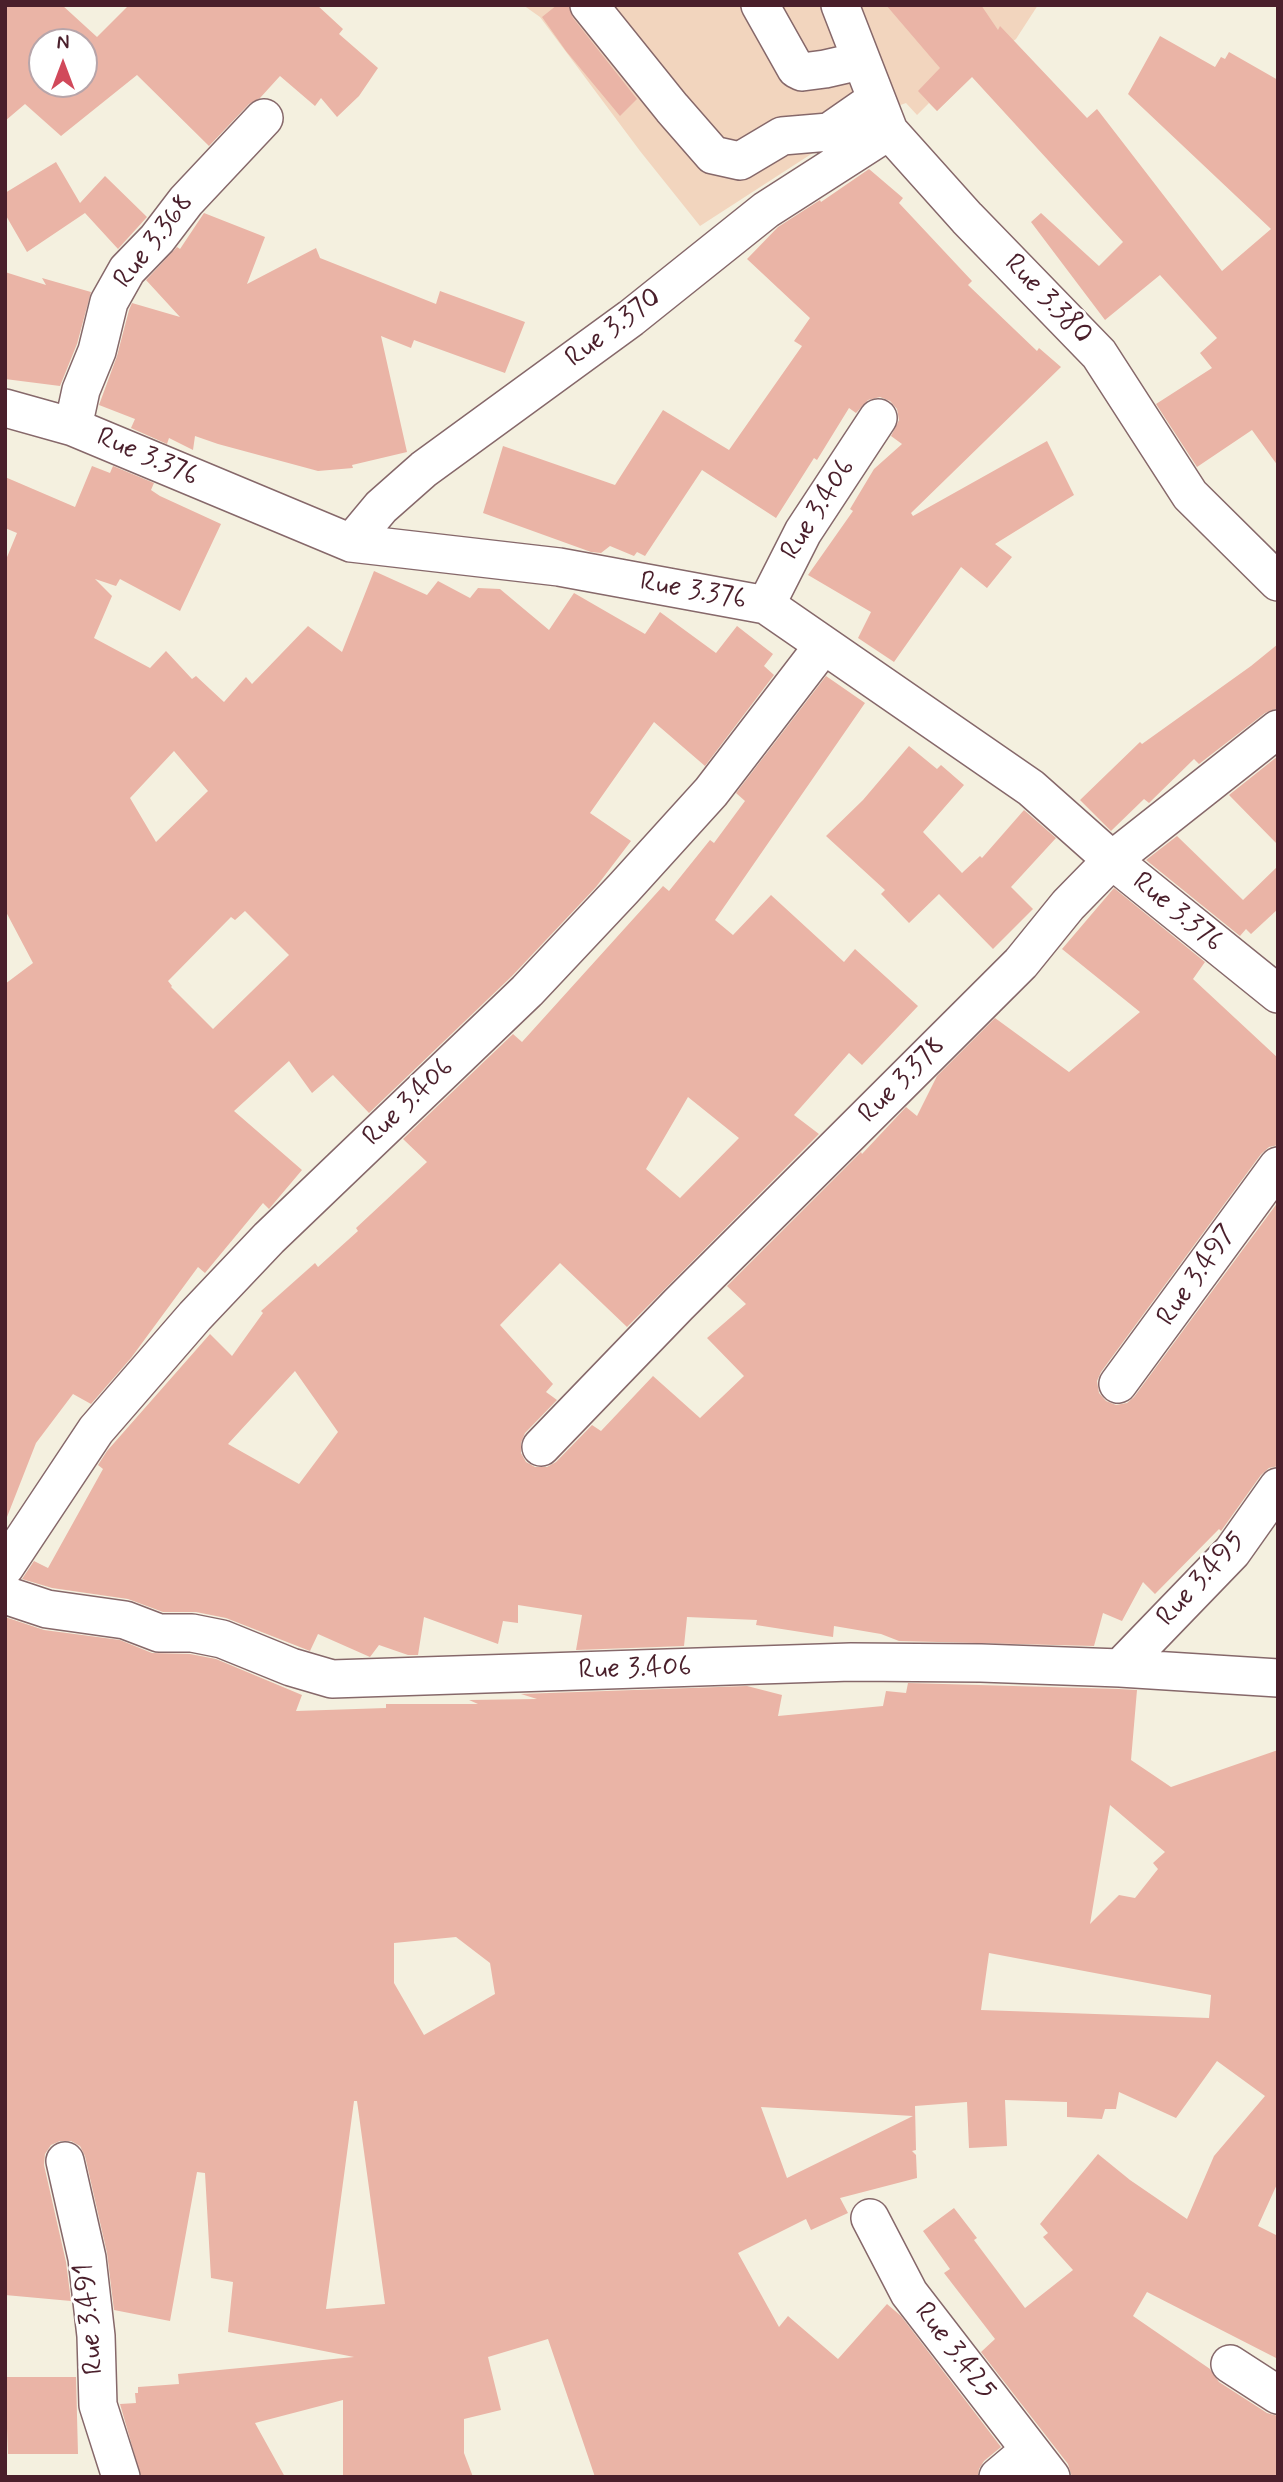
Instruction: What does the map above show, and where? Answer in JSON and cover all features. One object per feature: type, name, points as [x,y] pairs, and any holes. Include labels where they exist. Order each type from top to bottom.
[{"type":"street","points":[[589,5],[713,155],[740,161],[782,136],[829,132],[882,115]]},
{"type":"street","points":[[760,5],[796,69],[808,72],[860,61]]},
{"type":"street","name":"Rue 3.380","points":[[840,5],[882,115],[967,218],[1099,354],[1190,495],[1278,582]]},
{"type":"street","name":"Rue 3.370","points":[[351,543],[382,507],[424,469],[631,318],[882,115]]},
{"type":"street","name":"Rue 3.368","points":[[73,427],[80,390],[97,351],[109,302],[127,270],[157,239],[186,201],[264,118]]},
{"type":"street","name":"Rue 3.376","points":[[5,408],[73,427],[351,543],[559,567],[766,605],[1031,788],[1112,860],[1278,994]]},
{"type":"street","name":"Rue 3.406","points":[[766,605],[803,532],[878,418]]},
{"type":"street","name":"Rue 3.406","points":[[5,1567],[96,1430],[195,1316],[268,1238],[527,991],[615,898],[711,792],[822,646]]},
{"type":"street","name":"Rue 3.378","points":[[541,1447],[678,1305],[1021,962],[1068,905],[1112,860],[1278,729]]},
{"type":"street","name":"Rue 3.497","points":[[1118,1384],[1278,1166]]},
{"type":"street","name":"Rue 3.495","points":[[1120,1668],[1232,1552],[1278,1487]]},
{"type":"street","name":"Rue 3.406","points":[[5,1595],[47,1609],[125,1620],[159,1633],[192,1633],[222,1639],[291,1667],[332,1679],[851,1662],[1120,1668],[1278,1678]]},
{"type":"street","name":"Rue 3.491","points":[[65,2161],[87,2258],[96,2336],[98,2404],[121,2477]]},
{"type":"street","name":"Rue 3.425","points":[[870,2218],[909,2293],[1041,2464]]},
{"type":"street","points":[[1230,2364],[1278,2395]]},
{"type":"street","points":[[998,2477],[1041,2464]]},
{"type":"shaded area","points":[[523,5],[1038,5],[1016,39],[991,58],[937,111],[929,103],[917,115],[906,103],[870,116],[700,226],[540,17]]},
{"type":"building","points":[[5,5],[62,5],[87,28],[28,28],[28,98],[98,98],[98,36],[129,5],[317,5],[343,29],[339,34],[378,68],[359,96],[337,117],[321,98],[315,106],[280,76],[209,146],[137,75],[61,136],[25,104],[5,121]]},
{"type":"building","points":[[557,5],[568,5],[573,18],[637,99],[620,116],[566,51],[542,17]]},
{"type":"building","points":[[886,5],[981,5],[998,30],[1000,26],[1087,118],[1097,109],[1222,271],[1271,229],[1128,94],[1160,36],[1215,67],[1221,57],[1225,59],[1229,52],[1278,80],[1278,466],[1252,430],[1197,467],[1156,404],[1212,368],[1200,353],[1217,338],[1160,275],[1105,320],[1031,222],[1041,213],[1099,266],[1123,242],[972,77],[937,111],[918,91],[940,68]]},
{"type":"building","points":[[56,162],[80,203],[105,176],[147,217],[118,249],[85,213],[27,252],[5,214],[5,193]]},
{"type":"building","points":[[869,169],[903,198],[899,203],[972,281],[968,285],[1037,351],[1039,348],[1061,367],[911,513],[913,516],[1047,441],[1074,495],[995,544],[1012,557],[987,588],[961,567],[894,662],[858,638],[871,612],[808,575],[853,511],[850,509],[874,469],[902,444],[891,436],[899,420],[897,409],[890,401],[880,397],[868,400],[856,413],[849,408],[776,518],[702,470],[645,556],[637,552],[634,556],[610,546],[601,553],[591,552],[483,513],[503,446],[615,485],[663,410],[729,450],[802,346],[794,341],[810,318],[747,259],[778,227]]},
{"type":"building","points":[[204,213],[265,237],[247,284],[316,248],[320,258],[436,304],[440,291],[525,322],[505,373],[414,340],[411,348],[381,336],[407,452],[352,465],[353,468],[318,471],[195,436],[193,450],[169,438],[167,444],[131,428],[135,419],[99,405],[117,356],[129,310],[132,303],[180,317],[146,280],[177,247],[180,249]]},
{"type":"building","points":[[5,272],[46,285],[42,278],[91,292],[77,344],[60,386],[5,379]]},
{"type":"building","points":[[92,466],[110,473],[113,466],[154,483],[151,490],[160,496],[221,524],[180,611],[120,579],[116,586],[95,579],[112,596],[94,638],[150,668],[166,651],[192,679],[196,676],[224,702],[246,677],[252,684],[308,626],[342,652],[374,571],[427,595],[438,581],[470,598],[478,588],[500,589],[549,630],[574,593],[645,634],[660,612],[716,653],[737,626],[773,654],[764,666],[774,675],[705,766],[654,722],[590,813],[631,841],[596,887],[512,976],[369,1113],[333,1075],[312,1093],[289,1061],[234,1111],[302,1170],[269,1209],[263,1203],[205,1273],[198,1267],[131,1358],[91,1404],[73,1394],[36,1443],[7,1517],[5,984],[33,963],[5,910],[5,562],[17,533],[5,528],[5,477],[75,507]],"holes":[[[174,751],[208,791],[156,842],[130,798]],[[245,911],[289,955],[213,1029],[168,981],[231,917],[235,920]]]},
{"type":"building","points":[[1278,644],[1278,708],[1265,713],[1199,764],[1194,759],[1149,803],[1144,799],[1111,831],[1080,800],[1140,742],[1142,744]]},
{"type":"building","points":[[826,676],[865,703],[715,920],[733,935],[771,895],[844,962],[855,949],[918,1006],[862,1065],[849,1053],[794,1115],[819,1134],[627,1327],[560,1263],[500,1325],[553,1384],[546,1392],[557,1400],[525,1433],[521,1453],[526,1462],[535,1467],[547,1467],[556,1462],[592,1425],[601,1431],[653,1376],[700,1418],[744,1376],[707,1338],[746,1304],[727,1286],[861,1152],[862,1154],[906,1107],[917,1116],[937,1076],[995,1018],[1069,1072],[1140,1012],[1062,949],[1114,888],[1205,962],[1193,979],[1278,1058],[1278,1145],[1269,1147],[1261,1154],[1097,1381],[1099,1393],[1106,1401],[1116,1405],[1127,1403],[1134,1397],[1278,1202],[1278,1466],[1269,1468],[1261,1475],[1221,1531],[1219,1529],[1155,1594],[1143,1582],[1122,1621],[1103,1613],[1094,1646],[899,1641],[881,1634],[834,1626],[833,1637],[756,1625],[757,1620],[687,1617],[684,1646],[576,1650],[582,1615],[518,1605],[518,1623],[503,1621],[498,1644],[424,1617],[418,1655],[408,1655],[379,1645],[370,1657],[318,1634],[310,1651],[226,1618],[196,1612],[163,1612],[128,1599],[52,1588],[22,1579],[34,1561],[48,1568],[103,1469],[98,1465],[107,1451],[210,1334],[232,1356],[263,1313],[261,1311],[315,1263],[318,1267],[427,1162],[403,1139],[513,1034],[522,1042],[663,886],[669,891],[710,840],[714,843],[745,801],[736,793]],"holes":[[[688,1097],[739,1138],[680,1198],[646,1169]],[[295,1371],[338,1432],[299,1484],[228,1444]]]},
{"type":"building","points":[[909,746],[937,769],[941,765],[964,785],[923,832],[962,873],[980,856],[982,858],[1024,810],[1056,838],[1011,887],[1033,909],[993,949],[939,894],[909,923],[881,894],[885,890],[826,836],[863,800]]},
{"type":"building","points":[[1278,756],[1278,845],[1229,795]]},
{"type":"building","points":[[1177,836],[1243,900],[1278,866],[1278,909],[1251,934],[1246,929],[1240,936],[1146,860]]},
{"type":"building","points":[[5,1617],[44,1630],[120,1640],[152,1653],[190,1654],[216,1659],[302,1695],[296,1711],[386,1708],[386,1704],[478,1704],[469,1700],[537,1699],[521,1694],[747,1686],[782,1695],[778,1716],[883,1706],[886,1691],[906,1693],[908,1683],[1119,1689],[1137,1690],[1131,1760],[1171,1787],[1278,1750],[1278,2182],[1258,2226],[1278,2236],[1278,2359],[1147,2292],[1133,2316],[1210,2369],[1219,2382],[1267,2413],[1278,2416],[1278,2477],[1072,2477],[1068,2464],[981,2352],[995,2339],[944,2273],[950,2269],[923,2231],[954,2208],[977,2238],[974,2240],[1025,2308],[1073,2270],[1043,2237],[1048,2233],[1040,2224],[1098,2154],[1130,2180],[1187,2219],[1214,2156],[1265,2096],[1217,2061],[1176,2118],[1119,2092],[1116,2109],[1105,2109],[1102,2119],[1067,2117],[1067,2102],[1005,2100],[1007,2146],[969,2148],[967,2102],[915,2106],[916,2150],[912,2151],[916,2155],[917,2178],[840,2198],[848,2213],[811,2230],[806,2219],[738,2253],[779,2327],[788,2316],[838,2359],[887,2304],[901,2316],[1001,2447],[984,2461],[978,2477],[595,2477],[548,2339],[488,2357],[501,2410],[464,2419],[464,2453],[473,2477],[343,2477],[343,2400],[255,2423],[285,2477],[141,2477],[120,2404],[136,2403],[135,2393],[138,2393],[138,2387],[179,2384],[178,2374],[354,2357],[228,2332],[233,2282],[211,2278],[205,2173],[197,2172],[170,2321],[114,2310],[107,2253],[85,2156],[80,2146],[71,2141],[60,2141],[51,2145],[45,2154],[44,2165],[66,2262],[71,2301],[5,2295]],"holes":[[[1110,1805],[1165,1852],[1153,1863],[1158,1869],[1135,1898],[1119,1895],[1090,1924]],[[456,1937],[490,1963],[495,1994],[424,2035],[394,1983],[394,1943]],[[989,1953],[1211,1995],[1209,2018],[981,2010]],[[354,2101],[357,2101],[385,2304],[326,2309]],[[761,2107],[913,2116],[787,2178]]]},
{"type":"building","points":[[5,2377],[76,2377],[78,2454],[8,2454]]}]
